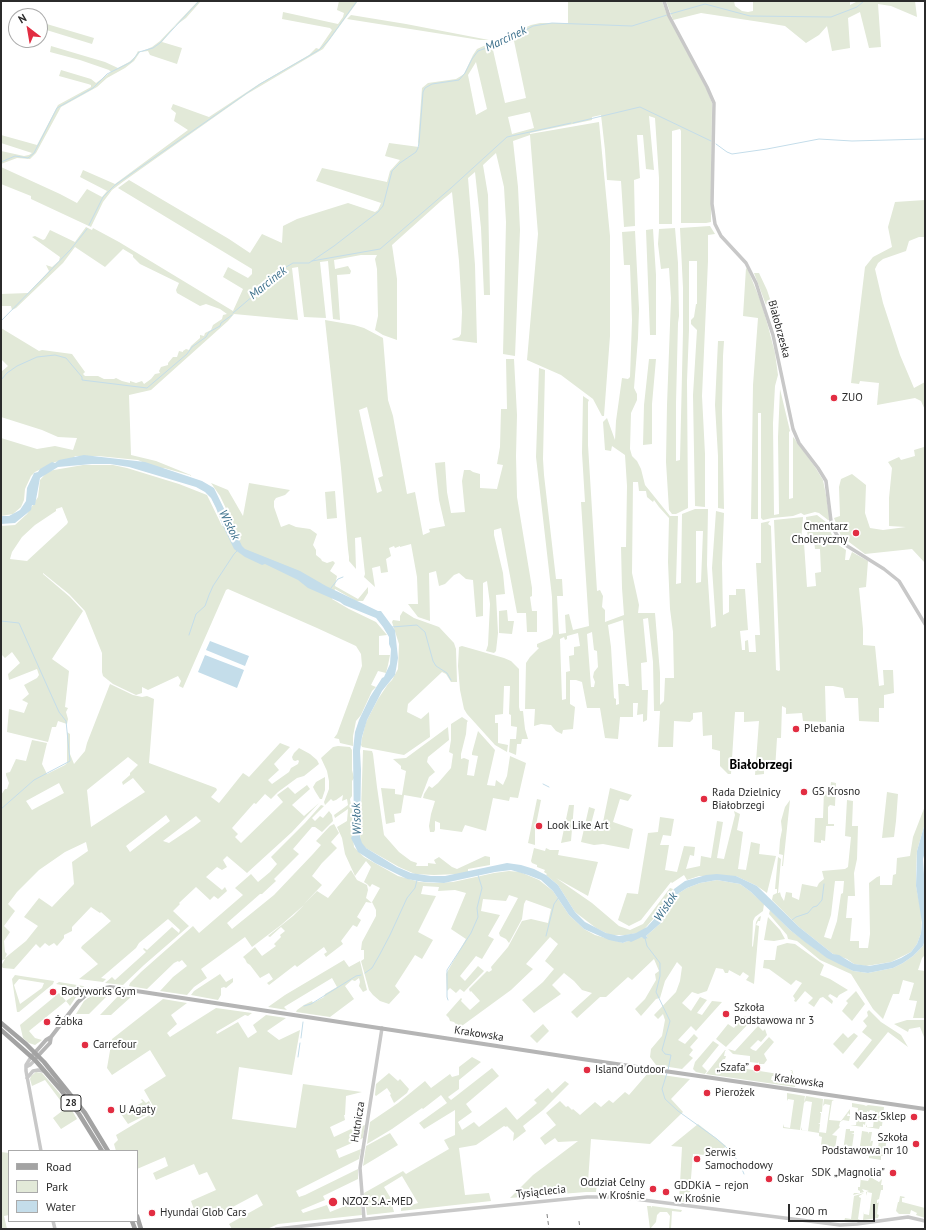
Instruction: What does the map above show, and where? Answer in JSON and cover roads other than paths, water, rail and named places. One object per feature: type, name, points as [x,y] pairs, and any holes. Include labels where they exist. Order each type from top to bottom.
[{"type":"main road","name":"Krakowska","points":[[35,1056],[40,1046],[51,1037],[78,1002],[87,994],[96,990],[110,987],[668,1072],[925,1109]]},
{"type":"main road","name":"28","points":[[1,1023],[26,1044],[79,1114],[101,1150]]},
{"type":"main road","name":"28","points":[[1,1030],[44,1062],[85,1113],[107,1150]]},
{"type":"main road","name":"Krakowska","points":[[35,1056],[44,1050],[50,1043],[51,1037]]},
{"type":"main road","points":[[26,1044],[31,1047],[40,1046]]},
{"type":"main road","points":[[44,1050],[44,1062]]},
{"type":"main road","points":[[138,1219],[141,1229]]},
{"type":"street","name":"Białobrzeska","points":[[664,1],[668,14],[707,86],[714,103],[712,204],[715,224],[721,236],[746,263],[756,283],[773,334],[792,429],[799,443],[826,481],[831,521],[834,530],[844,544],[884,569],[899,581],[925,624]]},
{"type":"street","name":"Hutnicza","points":[[364,1219],[360,1168],[382,1028]]},
{"type":"street","points":[[35,1056],[30,1065],[26,1067],[41,1150]]},
{"type":"street","points":[[27,1078],[29,1074],[36,1070],[45,1071]]},
{"type":"street","name":"Tysiąclecia","points":[[276,1229],[548,1200],[604,1197],[840,1225],[908,1217],[925,1221]]},
{"type":"water","name":"Wisłok","points":[[84,455],[145,462],[202,481],[214,488],[242,546],[245,549],[300,571],[326,586],[378,611],[381,611],[395,630],[398,658],[395,675],[382,691],[367,720],[362,737],[360,751],[360,837],[366,848],[397,867],[411,873],[431,876],[445,876],[507,863],[534,869],[546,875],[558,885],[575,912],[585,922],[606,933],[619,936],[636,933],[647,927],[657,916],[674,889],[685,881],[706,875],[717,874],[736,876],[757,886],[799,927],[833,954],[839,955],[854,964],[869,966],[891,962],[901,958],[911,952],[917,944],[921,933],[922,922],[916,886],[917,851],[925,823],[925,852],[923,859],[925,890],[925,940],[923,946],[913,956],[893,968],[868,973],[853,971],[827,958],[805,942],[790,930],[751,892],[740,884],[717,880],[700,883],[679,893],[669,906],[662,922],[646,936],[648,938],[644,939],[642,937],[631,942],[629,941],[623,943],[609,940],[584,929],[569,915],[553,891],[541,880],[528,875],[511,870],[444,883],[424,882],[407,879],[375,863],[358,852],[351,838],[354,833],[353,750],[355,732],[359,720],[370,697],[384,677],[390,664],[391,649],[389,637],[383,627],[376,618],[308,588],[298,580],[265,564],[262,565],[245,557],[234,549],[211,498],[205,492],[196,487],[129,467],[110,464],[92,464],[58,467],[40,478],[35,505],[32,505],[31,510],[15,523],[1,524],[1,516],[9,516],[20,510],[26,501],[27,488],[34,473],[38,472],[40,469],[52,462],[55,463],[59,460]]},
{"type":"water","points":[[210,641],[249,656],[245,666],[206,650]]},
{"type":"water","points":[[205,655],[244,670],[237,688],[198,672]]},
{"type":"waterway","points":[[1,162],[15,156],[28,158],[34,153],[57,108],[93,88],[107,74],[131,62],[139,52],[153,48],[160,43],[199,1]]},
{"type":"waterway","points":[[89,225],[103,197],[115,185],[260,84],[319,50],[328,41],[357,1]]},
{"type":"waterway","name":"Marcinek","points":[[670,14],[705,4],[750,16],[831,17],[857,7],[864,1]]},
{"type":"waterway","name":"Marcinek","points":[[233,313],[274,278],[281,270],[293,263],[309,263],[378,212],[383,206],[392,171],[400,163],[416,152],[418,148],[423,92],[425,88],[432,84],[459,80],[478,51],[508,40],[533,26],[552,23],[632,26],[667,15]]},
{"type":"waterway","points":[[573,123],[640,107],[711,141]]},
{"type":"waterway","points":[[312,261],[380,249],[451,188],[507,137],[571,123]]},
{"type":"waterway","points":[[716,144],[732,154],[819,139],[852,141],[925,139]]},
{"type":"waterway","points":[[1,321],[71,249],[87,229]]},
{"type":"waterway","name":"Marcinek","points":[[1,380],[7,373],[17,366],[37,357],[55,355],[66,358],[82,377],[82,380],[147,388],[187,354],[192,347],[206,337],[209,332],[220,326],[221,323],[232,315]]},
{"type":"waterway","points":[[189,635],[196,614],[205,606],[213,586],[238,550]]},
{"type":"waterway","points":[[331,588],[338,579],[343,577]]},
{"type":"waterway","points":[[1,621],[19,623],[59,712],[66,721],[70,761],[34,780],[1,809]]},
{"type":"waterway","points":[[392,627],[417,625],[425,632],[433,661],[436,666],[447,673],[451,680]]},
{"type":"waterway","points":[[543,784],[549,787]]},
{"type":"waterway","points":[[448,1000],[447,970],[471,933],[478,917],[477,908],[482,888],[478,875]]},
{"type":"waterway","points":[[365,973],[372,968],[380,954],[407,898],[415,888],[417,880]]},
{"type":"waterway","points":[[792,920],[808,913],[813,907],[817,906],[822,900],[824,884]]},
{"type":"waterway","points":[[546,936],[554,904],[559,897]]},
{"type":"waterway","points":[[645,938],[647,946],[660,963],[660,976],[656,992],[670,1021],[662,1050],[665,1054],[671,1055],[668,1070]]},
{"type":"waterway","points":[[304,1006],[311,1004],[356,976],[361,975]]},
{"type":"waterway","points":[[301,1038],[303,1022]]},
{"type":"waterway","points":[[298,1057],[300,1043]]},
{"type":"waterway","points":[[667,1073],[662,1089],[665,1099],[678,1111],[717,1139],[728,1149],[739,1162],[744,1174]]},
{"type":"railway","points":[[547,1214],[549,1229]]},
{"type":"railway","points":[[579,1221],[580,1229]]},
{"type":"place","name":"ZUO","points":[[834,398]]},
{"type":"place","name":"Cmentarz Choleryczny","points":[[856,533]]},
{"type":"place","name":"Plebania","points":[[796,729]]},
{"type":"place","name":"GS Krosno","points":[[804,792]]},
{"type":"place","name":"Rada Dzielnicy Białobrzegi","points":[[704,799]]},
{"type":"place","name":"Look Like Art","points":[[539,826]]},
{"type":"place","name":"Bodyworks Gym","points":[[53,992]]},
{"type":"place","name":"Szkoła Podstawowa nr 3","points":[[726,1014]]},
{"type":"place","name":"Żabka","points":[[47,1022]]},
{"type":"place","name":"Carrefour","points":[[85,1045]]},
{"type":"place","name":"„Szafa”","points":[[757,1068]]},
{"type":"place","name":"Island Outdoor","points":[[587,1070]]},
{"type":"place","name":"Pierożek","points":[[707,1093]]},
{"type":"place","name":"U Agaty","points":[[111,1110]]},
{"type":"place","name":"Nasz Sklep","points":[[914,1117]]},
{"type":"place","name":"Szkoła Podstawowa nr 10","points":[[916,1144]]},
{"type":"place","name":"Serwis Samochodowy","points":[[697,1159]]},
{"type":"place","name":"SDK „Magnolia\"","points":[[893,1173]]},
{"type":"place","name":"Oskar","points":[[769,1179]]},
{"type":"place","name":"Oddział Celny w Krośnie","points":[[653,1189]]},
{"type":"place","name":"GDDKiA – rejon w Krośnie","points":[[666,1192]]},
{"type":"place","name":"NZOZ S.A.-MED","points":[[333,1202]]},
{"type":"place","name":"Hyundai Glob Cars","points":[[152,1213]]},
{"type":"district","name":"Białobrzegi","points":[[761,765]]}]
